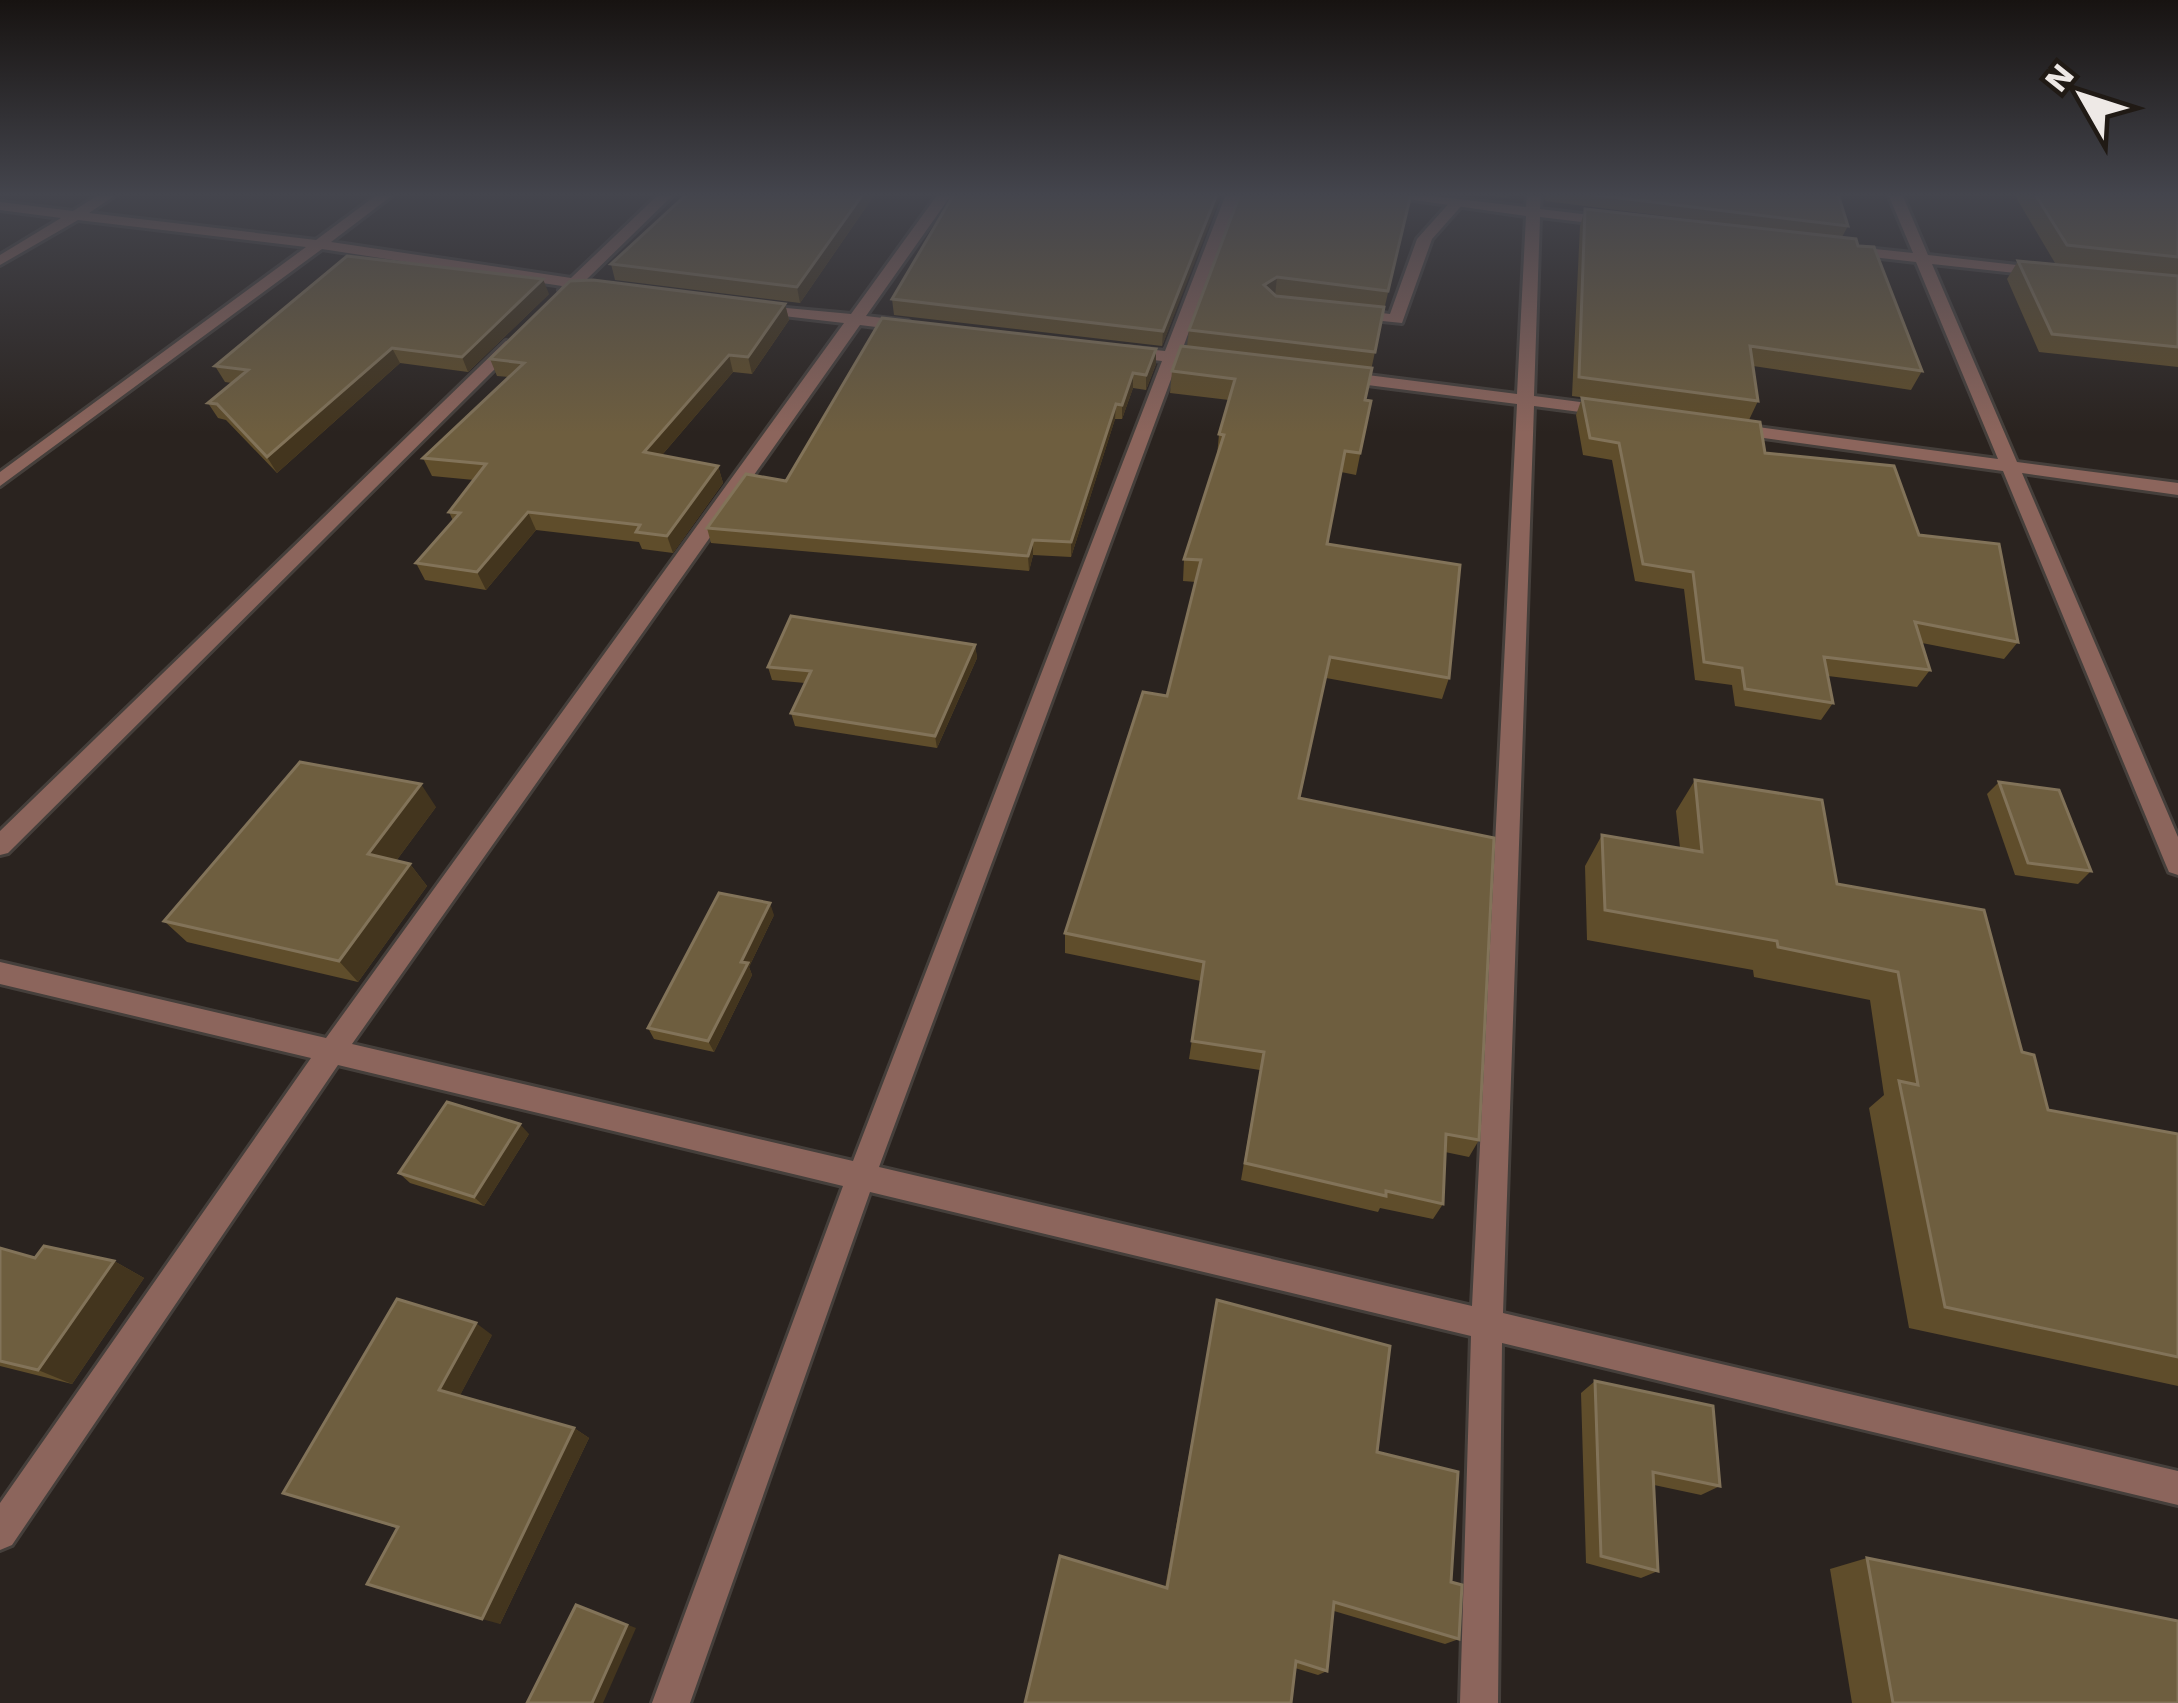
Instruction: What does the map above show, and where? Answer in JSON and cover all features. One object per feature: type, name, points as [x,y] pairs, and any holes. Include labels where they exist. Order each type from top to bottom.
[{"type":"street","points":[[0,481],[277,273]]},
{"type":"street","points":[[506,273],[620,290]]},
{"type":"street","points":[[556,301],[585,273]]},
{"type":"street","points":[[0,1533],[332,1051],[886,273]]},
{"type":"street","points":[[671,1703],[861,1177],[1202,273]]},
{"type":"street","points":[[1335,312],[1396,320],[1410,273]]},
{"type":"street","points":[[1479,1703],[1486,1324],[1529,273]]},
{"type":"street","points":[[1925,273],[2178,865]]},
{"type":"street","points":[[2055,273],[2060,274]]},
{"type":"street","points":[[735,305],[920,327]]},
{"type":"street","points":[[0,846],[523,334]]},
{"type":"street","points":[[1102,349],[1217,362]]},
{"type":"street","points":[[1310,374],[1638,415]]},
{"type":"street","points":[[1708,425],[2178,489]]},
{"type":"street","points":[[0,973],[2178,1488]]},
{"type":"building","points":[[326,273],[496,273],[543,279],[462,357],[392,348],[267,457],[217,404],[208,403],[248,370],[215,366]]},
{"type":"building","points":[[688,273],[807,273],[797,287]]},
{"type":"building","points":[[907,273],[1186,273],[1163,331],[892,299]]},
{"type":"building","points":[[1210,273],[1392,273],[1388,291],[1277,277],[1264,285],[1276,296],[1384,307],[1375,352],[1189,330]]},
{"type":"building","points":[[1583,273],[1884,273],[1922,371],[1750,346],[1758,401],[1579,377]]},
{"type":"building","points":[[2024,273],[2178,276],[2178,347],[2052,334]]},
{"type":"building","points":[[570,281],[785,304],[748,357],[729,355],[644,452],[718,466],[667,536],[636,532],[640,525],[528,512],[477,572],[416,563],[460,513],[449,512],[486,464],[423,458],[524,363],[490,359]]},
{"type":"building","points":[[882,318],[1156,349],[1146,375],[1133,373],[1122,405],[1116,404],[1071,542],[1033,540],[1028,556],[707,528],[746,474],[786,481]]},
{"type":"building","points":[[1181,346],[1372,368],[1365,400],[1371,401],[1360,453],[1345,451],[1327,544],[1460,565],[1449,678],[1330,657],[1299,798],[1494,838],[1479,1140],[1446,1134],[1443,1204],[1386,1191],[1386,1196],[1245,1163],[1264,1052],[1192,1041],[1204,962],[1065,933],[1143,692],[1167,696],[1201,560],[1184,559],[1224,435],[1219,434],[1235,379],[1172,371]]},
{"type":"building","points":[[1582,398],[1760,422],[1765,453],[1894,466],[1919,535],[1999,544],[2018,642],[1915,622],[1930,670],[1824,657],[1833,703],[1745,689],[1742,668],[1704,662],[1693,572],[1643,564],[1619,443],[1590,438]]},
{"type":"building","points":[[791,616],[975,645],[935,736],[791,713],[811,671],[768,667]]},
{"type":"building","points":[[300,762],[421,784],[368,854],[410,864],[339,961],[164,921]]},
{"type":"building","points":[[1695,780],[1822,800],[1837,884],[1984,910],[2022,1052],[2034,1055],[2048,1110],[2178,1134],[2178,1357],[1945,1307],[1899,1081],[1918,1085],[1898,972],[1778,947],[1777,941],[1605,910],[1602,835],[1702,852]]},
{"type":"building","points":[[1999,782],[2059,790],[2091,871],[2028,863]]},
{"type":"building","points":[[719,893],[770,903],[741,962],[748,963],[708,1041],[648,1028]]},
{"type":"building","points":[[447,1102],[520,1124],[474,1197],[399,1173]]},
{"type":"building","points":[[44,1246],[114,1261],[38,1370],[0,1361],[0,1248],[35,1258]]},
{"type":"building","points":[[397,1299],[476,1323],[439,1390],[574,1428],[482,1619],[367,1584],[398,1527],[283,1493]]},
{"type":"building","points":[[1217,1300],[1390,1346],[1377,1452],[1458,1472],[1451,1582],[1462,1585],[1459,1639],[1334,1602],[1327,1671],[1296,1661],[1291,1703],[1025,1703],[1060,1556],[1167,1588]]},
{"type":"building","points":[[1595,1381],[1713,1406],[1720,1486],[1653,1472],[1658,1571],[1601,1556]]},
{"type":"building","points":[[1867,1558],[2178,1621],[2178,1703],[1893,1703]]},
{"type":"building","points":[[576,1605],[627,1625],[592,1703],[527,1703]]}]
